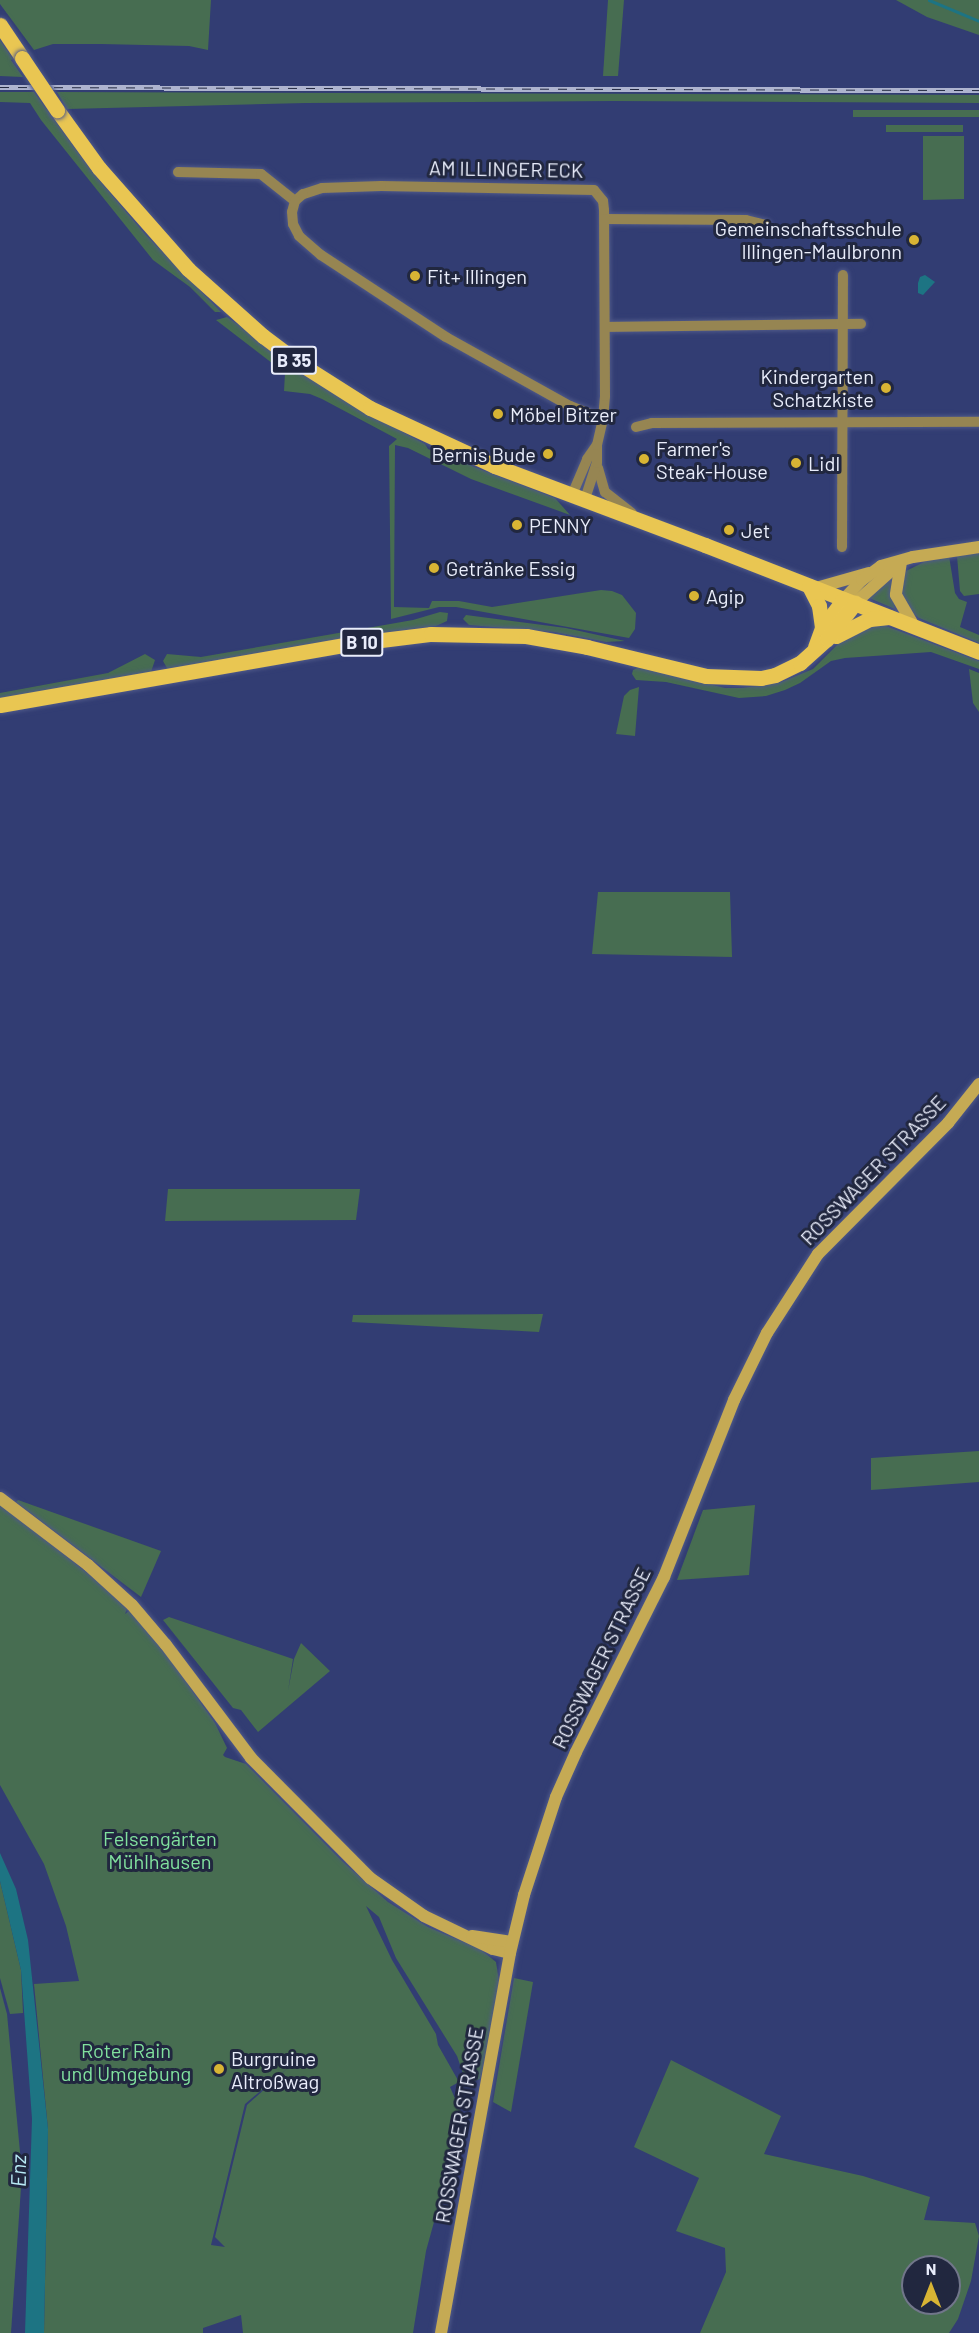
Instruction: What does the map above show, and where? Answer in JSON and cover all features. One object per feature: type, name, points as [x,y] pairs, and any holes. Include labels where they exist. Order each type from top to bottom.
[{"type":"main road","name":"B 35","points":[[0,24],[99,168],[188,269],[238,315],[299,363],[381,413],[466,454],[850,601]]},
{"type":"main road","points":[[812,587],[825,634],[870,619],[890,617]]},
{"type":"main road","points":[[850,601],[979,652]]},
{"type":"main road","name":"B 10","points":[[0,705],[349,644],[431,634],[503,634],[553,640],[706,676],[744,680],[787,670],[814,650],[850,601]]},
{"type":"street","points":[[178,172],[261,174],[295,201],[292,212],[293,224],[299,236],[321,255],[446,337],[570,406],[603,419]]},
{"type":"street","name":"AM ILLINGER ECK","points":[[295,201],[303,194],[322,188],[421,186],[586,188],[594,190],[599,195],[605,219],[605,396],[597,445]]},
{"type":"street","points":[[605,219],[746,220],[766,225]]},
{"type":"street","points":[[842,547],[843,275]]},
{"type":"street","points":[[604,327],[861,324]]},
{"type":"street","points":[[636,426],[652,423],[979,422]]},
{"type":"street","points":[[579,497],[587,459],[597,445]]},
{"type":"street","points":[[597,445],[597,463],[605,492],[645,522]]},
{"type":"street","points":[[579,497],[597,463]]},
{"type":"street","points":[[812,587],[871,572],[888,564],[913,557],[979,547]]},
{"type":"street","points":[[850,601],[901,562]]},
{"type":"street","points":[[901,562],[896,595],[914,626]]},
{"type":"street","points":[[850,601],[871,572]]},
{"type":"street","name":"ROSSWAGER STRASSE","points":[[441,2333],[511,1948],[540,1841],[556,1797],[581,1741],[664,1578],[734,1400],[767,1333],[818,1254],[948,1123],[979,1084]]},
{"type":"street","points":[[0,1498],[88,1564],[132,1605],[166,1645],[251,1758],[357,1866],[410,1908],[467,1935],[511,1948]]},
{"type":"green space","points":[[0,0],[211,0],[208,50],[189,46],[53,44],[34,50],[0,4]]},
{"type":"green space","points":[[608,0],[624,0],[618,76],[603,76]]},
{"type":"green space","points":[[896,0],[979,0],[979,35],[927,17]]},
{"type":"green space","points":[[0,40],[13,59],[11,60],[23,77],[0,76]]},
{"type":"green space","points":[[0,92],[34,92],[93,173],[145,234],[221,312],[215,312],[190,287],[153,260],[41,120],[30,103],[0,102]]},
{"type":"green space","points":[[57,92],[979,95],[979,103],[613,101],[306,103],[67,109]]},
{"type":"green space","points":[[853,110],[979,110],[979,117],[853,117]]},
{"type":"green space","points":[[886,125],[963,125],[963,132],[886,132]]},
{"type":"green space","points":[[923,136],[964,136],[964,199],[923,200]]},
{"type":"green space","points":[[227,317],[367,413],[425,444],[428,449],[555,498],[570,515],[471,479],[408,448],[395,445],[394,607],[429,608],[432,601],[459,601],[492,607],[601,590],[612,591],[622,595],[636,613],[635,629],[629,638],[456,607],[439,607],[391,619],[389,446],[397,439],[322,399],[310,394],[284,391],[285,373],[216,320]]},
{"type":"green space","points":[[979,553],[979,594],[964,596],[960,591],[957,556]]},
{"type":"green space","points":[[949,556],[955,593],[959,599],[967,602],[960,627],[979,635],[979,643],[919,618],[909,611],[901,599],[900,586],[906,571],[926,561]]},
{"type":"green space","points":[[892,577],[891,587],[895,609],[869,598]]},
{"type":"green space","points":[[440,612],[448,613],[447,621],[436,626],[357,636],[171,669],[167,668],[163,661],[167,654],[201,657],[413,620]]},
{"type":"green space","points":[[466,615],[566,628],[625,641],[606,642],[554,632],[469,625],[463,619]]},
{"type":"green space","points":[[878,623],[979,661],[979,669],[931,652],[845,658],[831,661],[800,683],[785,690],[766,696],[739,698],[666,682],[636,680],[632,674],[633,670],[640,667],[725,688],[779,683],[813,669],[851,631]]},
{"type":"green space","points":[[145,654],[155,660],[151,672],[0,700],[0,693],[108,673]]},
{"type":"green space","points":[[969,669],[979,673],[979,712],[973,703]]},
{"type":"green space","points":[[639,687],[635,736],[616,734],[624,696],[630,690]]},
{"type":"green space","points":[[598,892],[730,892],[732,957],[592,954]]},
{"type":"green space","points":[[168,1189],[360,1189],[356,1220],[165,1221]]},
{"type":"green space","points":[[543,1314],[539,1332],[352,1322],[353,1315]]},
{"type":"green space","points":[[979,1451],[979,1482],[871,1490],[871,1458]]},
{"type":"green space","points":[[18,1500],[161,1551],[141,1597],[16,1502]]},
{"type":"green space","points":[[0,1504],[95,1579],[127,1609],[125,1614],[129,1611],[139,1621],[169,1658],[215,1723],[227,1748],[223,1755],[225,1757],[246,1764],[342,1861],[388,1902],[428,1927],[480,1949],[496,1962],[499,1981],[482,2072],[480,2079],[471,2082],[465,2079],[457,2056],[396,1958],[379,1917],[366,1906],[392,1960],[436,2034],[438,2045],[459,2082],[450,2087],[463,2117],[426,2251],[413,2333],[243,2333],[241,2315],[203,2328],[203,2333],[44,2333],[48,2129],[34,1984],[79,1981],[66,1926],[44,1864],[0,1785]],"holes":[[[289,2067],[247,2105],[215,2237],[225,2247],[211,2245],[245,2104]]]},
{"type":"green space","points":[[755,1505],[749,1575],[677,1580],[703,1510]]},
{"type":"green space","points":[[169,1617],[293,1659],[288,1691],[294,1659],[301,1643],[330,1671],[258,1732],[241,1710],[233,1708],[163,1620]]},
{"type":"green space","points":[[0,1881],[21,1970],[23,2013],[10,2014],[0,1978]]},
{"type":"green space","points":[[514,1978],[533,1982],[511,2112],[493,2102]]},
{"type":"green space","points":[[0,1988],[7,2014],[22,2173],[11,2333],[0,2333]]},
{"type":"green space","points":[[671,2060],[781,2116],[764,2154],[863,2176],[930,2197],[924,2220],[975,2223],[979,2236],[971,2281],[961,2310],[961,2255],[901,2255],[901,2315],[959,2315],[958,2319],[949,2333],[700,2333],[726,2272],[725,2248],[676,2231],[699,2178],[634,2147]]},
{"type":"shaded area","points":[[925,275],[935,282],[923,295],[918,293],[918,283],[920,277]]},
{"type":"shaded area","points":[[0,1853],[16,1889],[28,1940],[48,2129],[44,2333],[25,2333],[32,2119],[21,1970],[0,1881]]},
{"type":"waterway","points":[[929,0],[979,21]]},
{"type":"railway","points":[[0,87],[979,90]]},
{"type":"place","name":"Gemeinschaftsschule Illingen-Maulbronn","points":[[914,240]]},
{"type":"place","name":"Fit+ Illingen","points":[[415,276]]},
{"type":"place","name":"Kindergarten Schatzkiste","points":[[886,388]]},
{"type":"place","name":"Möbel Bitzer","points":[[498,414]]},
{"type":"place","name":"Bernis Bude","points":[[548,454]]},
{"type":"place","name":"Farmer's Steak-House","points":[[644,459]]},
{"type":"place","name":"Lidl","points":[[796,463]]},
{"type":"place","name":"PENNY","points":[[517,525]]},
{"type":"place","name":"Jet","points":[[729,530]]},
{"type":"place","name":"Getränke Essig","points":[[434,568]]},
{"type":"place","name":"Agip","points":[[694,596]]},
{"type":"place","name":"Burgruine Altroßwag","points":[[219,2069]]},
{"type":"park label","name":"Felsengärten Mühlhausen","points":[[160,1850]]},
{"type":"park label","name":"Roter Rain und Umgebung","points":[[126,2062]]},
{"type":"water label","name":"Enz","points":[[18,2171]]}]
